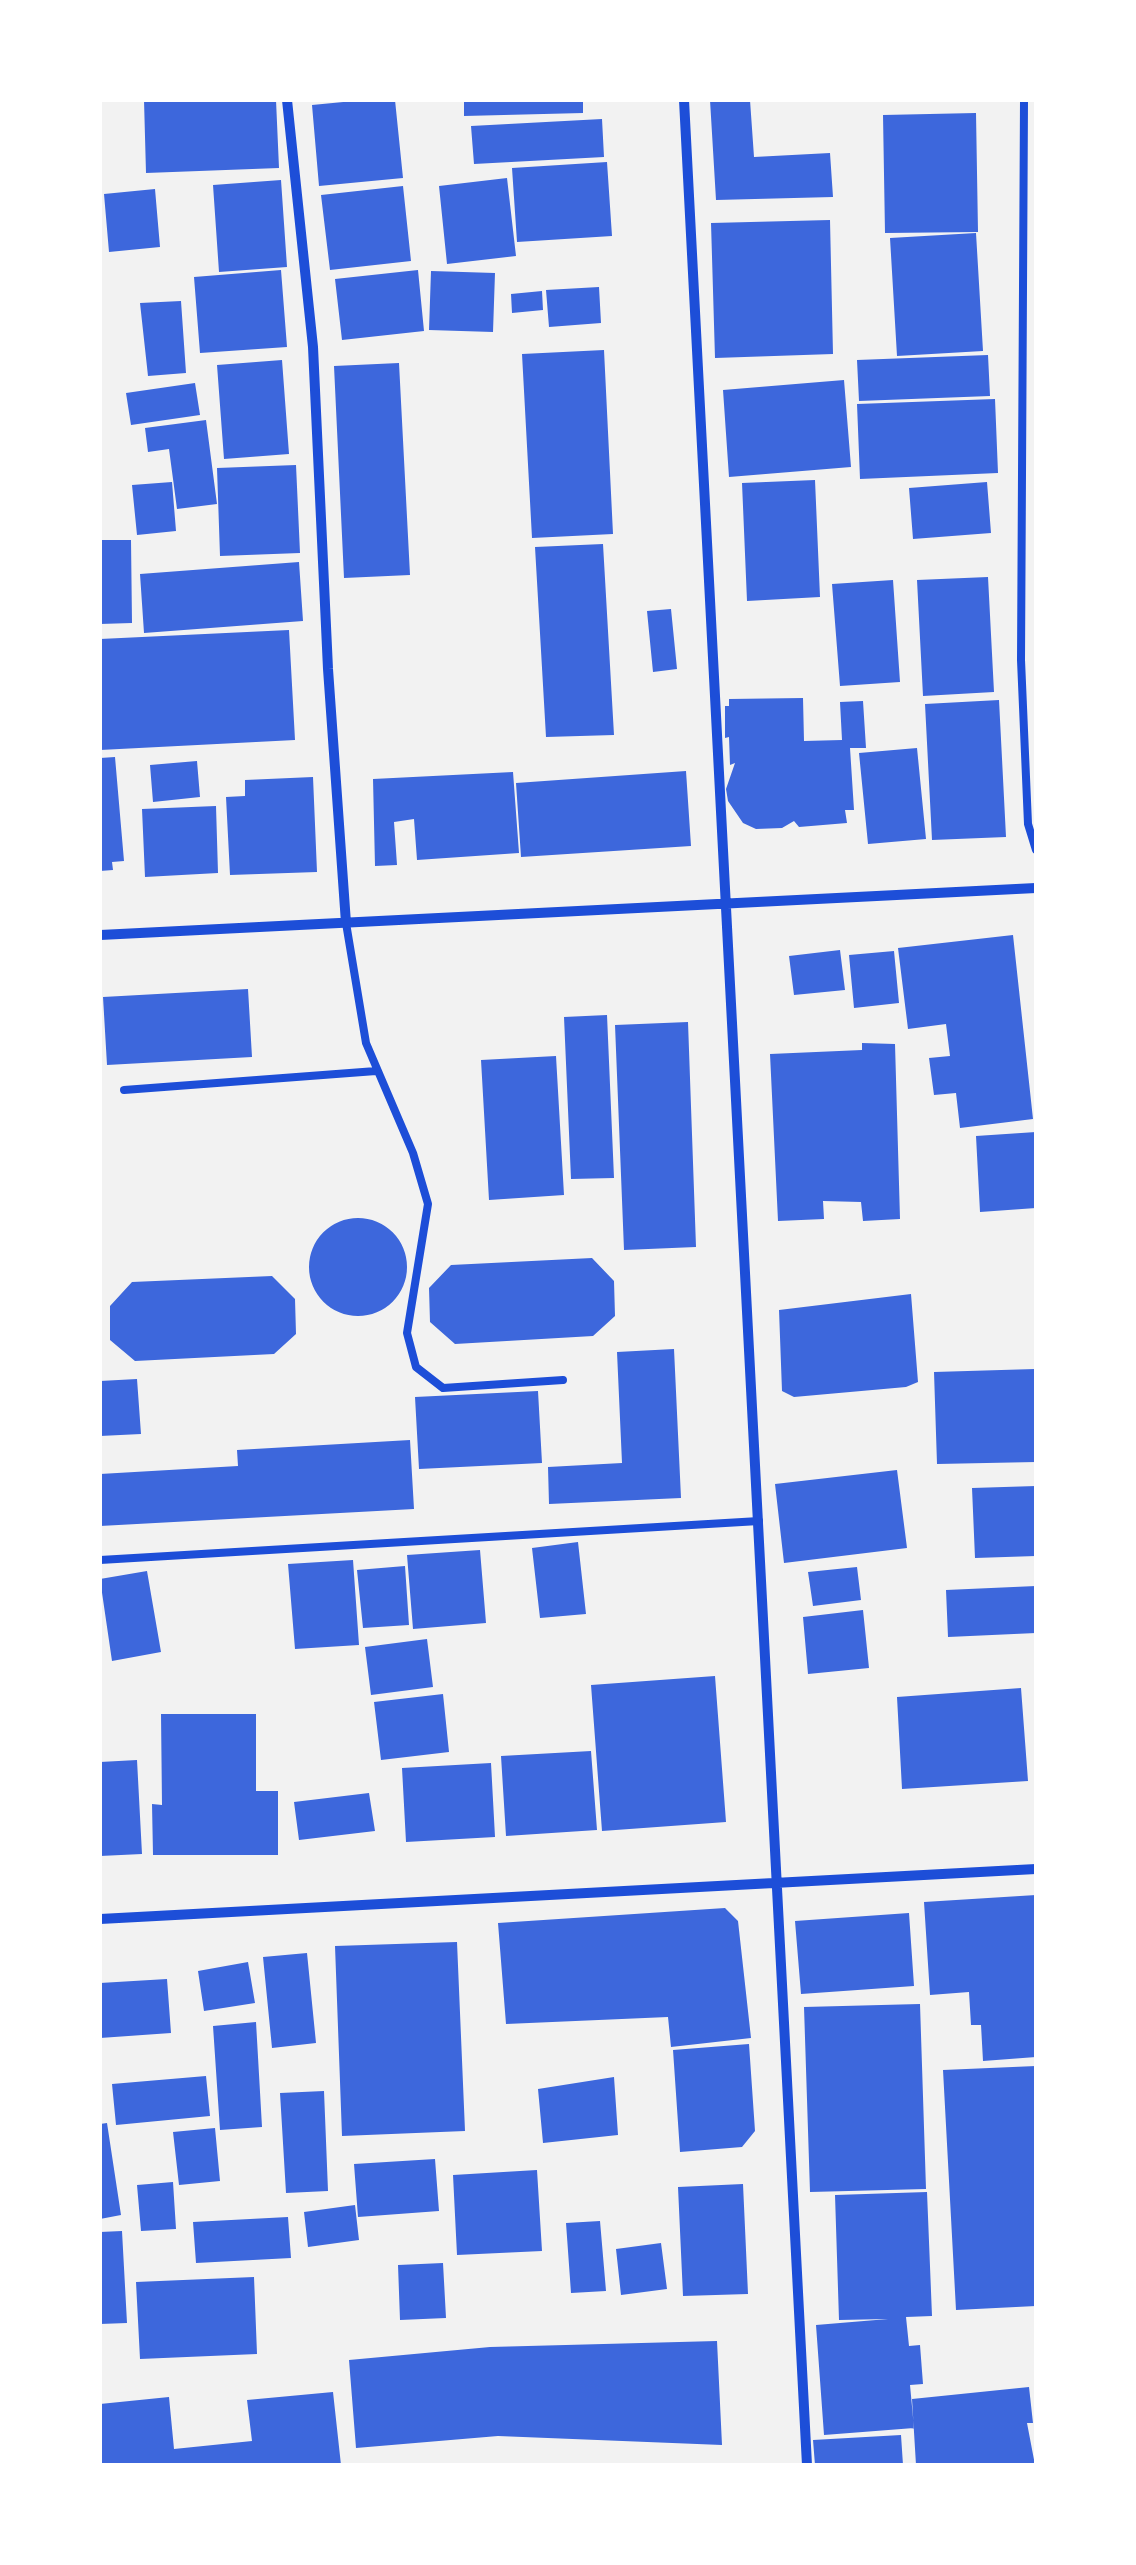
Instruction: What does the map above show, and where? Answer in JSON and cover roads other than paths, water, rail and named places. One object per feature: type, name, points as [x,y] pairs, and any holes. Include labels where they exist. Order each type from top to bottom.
[{"type":"street","points":[[287,100],[313,347],[328,669],[346,923]]},
{"type":"street","points":[[684,100],[807,2465]]},
{"type":"street","points":[[100,935],[1036,888]]},
{"type":"street","points":[[100,1920],[1036,1869]]},
{"type":"lane","points":[[1024,100],[1020,660],[1028,824],[1036,850]]},
{"type":"lane","points":[[346,923],[366,1043],[412,1153],[428,1204],[407,1333],[416,1366],[442,1388],[563,1380]]},
{"type":"lane","points":[[124,1090],[376,1071]]},
{"type":"lane","points":[[100,1560],[759,1521]]}]
